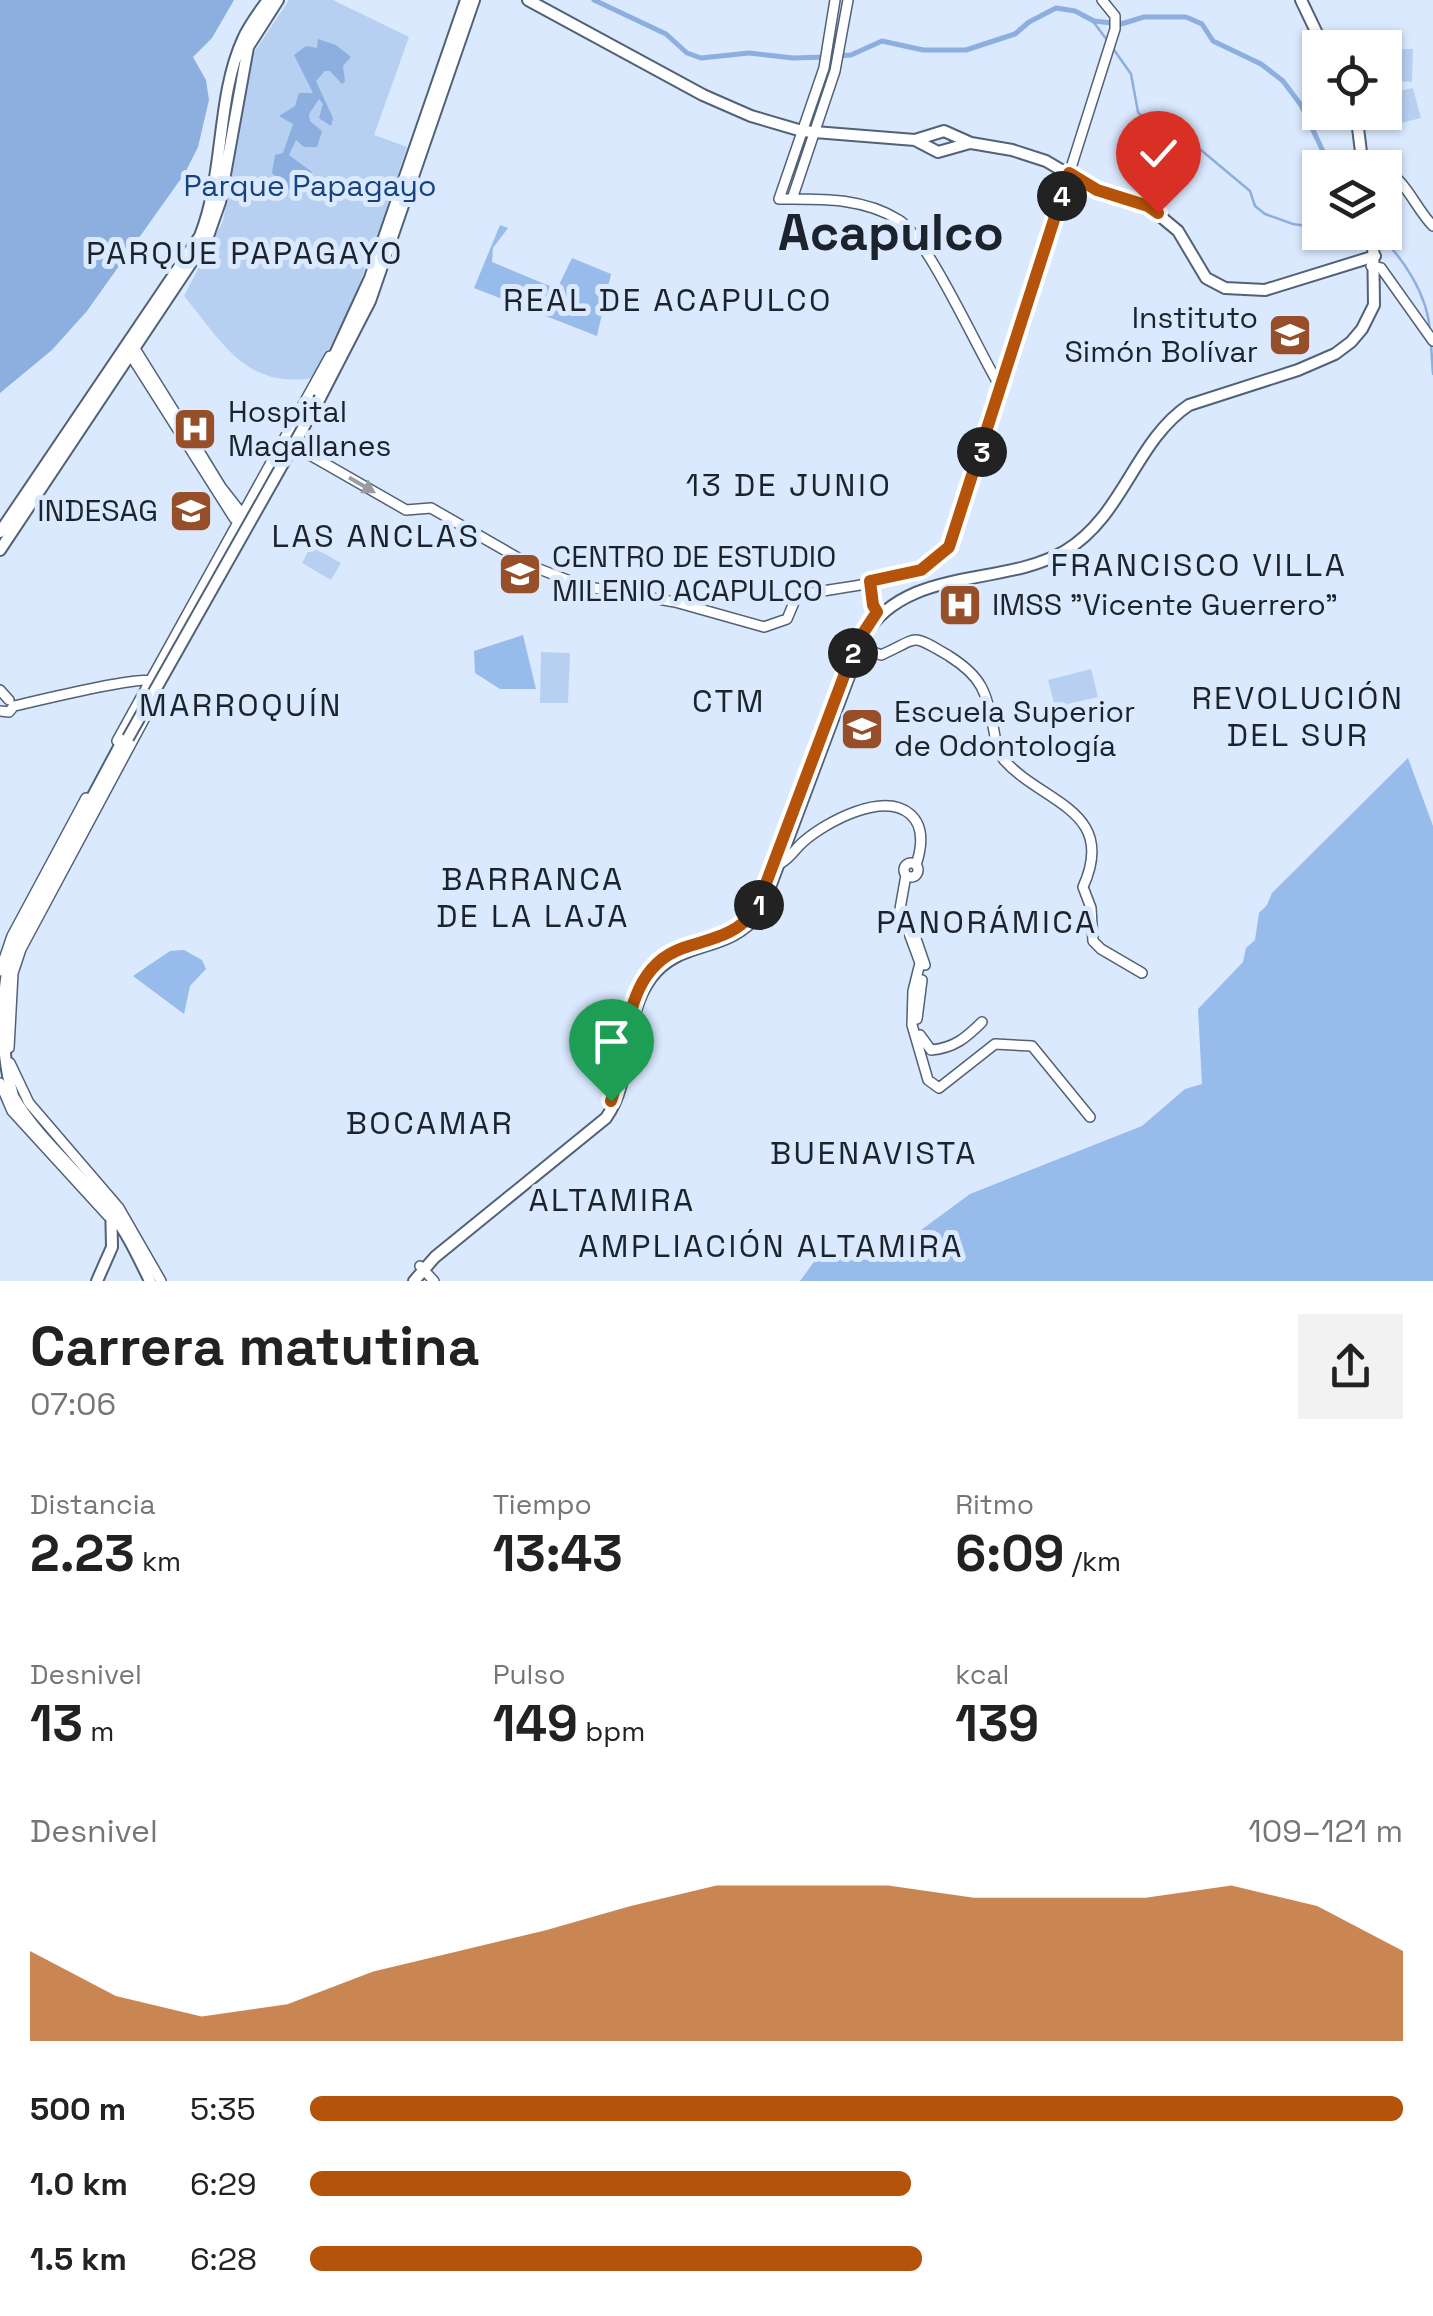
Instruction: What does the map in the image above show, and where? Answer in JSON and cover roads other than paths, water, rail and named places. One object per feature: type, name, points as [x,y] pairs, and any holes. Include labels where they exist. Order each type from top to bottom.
[{"type":"main road","points":[[0,550],[191,254],[207,218],[234,67],[244,36],[268,0]]},
{"type":"main road","points":[[0,532],[198,258],[215,221],[245,58],[252,36],[278,0]]},
{"type":"main road","points":[[318,397],[370,278],[466,0]]},
{"type":"main road","points":[[153,1281],[111,1212],[16,1092],[6,1064],[3,1025],[8,977],[16,947],[123,739],[370,300],[474,0]]},
{"type":"main road","points":[[528,0],[703,96],[751,116],[808,132],[921,141],[944,132],[964,143],[1012,150],[1069,173],[1097,190],[1148,206],[1165,218],[1206,278],[1218,286],[1265,290],[1373,261]]},
{"type":"main road","points":[[1303,0],[1317,30]]},
{"type":"main road","points":[[921,141],[938,152],[964,143]]},
{"type":"main road","points":[[412,1281],[422,1267],[603,1114],[614,1094],[632,1005],[643,980],[669,955],[732,933],[756,910],[858,646],[879,609],[922,590],[1056,556],[1090,532],[1154,430],[1177,408],[1190,400],[1291,368],[1348,339],[1370,304],[1372,250]]},
{"type":"main road","points":[[422,1267],[606,1118],[618,1096],[638,1001],[648,982],[670,959],[721,943],[748,926],[765,904],[821,746]]},
{"type":"main road","points":[[94,1281],[112,1247],[111,1212]]},
{"type":"main road","points":[[94,1281],[107,1247],[111,1212]]},
{"type":"main road","points":[[112,1247],[125,1242]]},
{"type":"street","points":[[792,199],[829,62],[836,0]]},
{"type":"street","points":[[829,62],[839,52],[848,0]]},
{"type":"street","points":[[296,448],[406,510],[431,508],[534,566],[582,586],[676,602],[764,627],[787,619],[801,595],[921,570],[949,547],[1002,390],[1115,29],[1115,16],[1102,0]]},
{"type":"street","points":[[829,62],[839,52]]},
{"type":"street","points":[[808,132],[779,199],[849,201],[881,211],[904,224],[928,256],[1002,390]]},
{"type":"street","points":[[1402,185],[1433,226]]},
{"type":"street","points":[[1373,261],[1430,337]]},
{"type":"street","points":[[153,1281],[125,1242],[111,1212],[20,1090],[8,1052],[13,973],[35,920],[118,772],[370,278]]},
{"type":"street","points":[[0,972],[12,936],[123,739],[152,679],[296,448],[359,334],[370,300]]},
{"type":"street","points":[[130,348],[246,524]]},
{"type":"street","points":[[870,581],[879,609]]},
{"type":"street","points":[[858,646],[881,655],[918,638],[978,679],[988,700],[1001,756],[1086,826],[1090,867],[1082,887],[1091,908],[1091,936],[1098,946],[1142,974]]},
{"type":"street","points":[[0,690],[4,706],[152,679],[161,686]]},
{"type":"street","points":[[780,863],[788,864],[808,844],[845,822],[883,809],[901,814],[913,828],[917,842],[914,864],[918,873],[909,876],[906,908],[924,954],[917,1017],[922,1042],[931,1050],[958,1044],[982,1022]]},
{"type":"street","points":[[921,974],[912,1007],[912,1025],[928,1080],[939,1088],[991,1046],[1032,1046],[1090,1117]]},
{"type":"street","points":[[0,1084],[12,1111],[111,1212]]},
{"type":"street","points":[[422,1267],[434,1281]]},
{"type":"waterway","points":[[594,0],[666,34],[687,53],[701,58],[749,53],[826,57]]},
{"type":"waterway","points":[[836,56],[851,55],[882,41],[923,50],[966,50],[1015,34],[1056,8],[1075,11],[1094,21],[1121,24],[1144,17],[1186,17],[1202,24],[1213,41],[1261,64],[1283,81],[1301,105],[1322,150]]},
{"type":"waterway","points":[[1092,20],[1107,40]]},
{"type":"waterway","points":[[1112,47],[1131,74],[1138,112],[1152,129],[1189,140],[1250,191],[1255,206],[1265,214],[1302,225]]},
{"type":"waterway","points":[[1393,250],[1425,304],[1430,332]]},
{"type":"waterway","points":[[1431,345],[1433,374]]},
{"type":"place","name":"Instituto Simón Bolívar","points":[[1290,335]]},
{"type":"place","name":"Hospital Magallanes","points":[[195,429]]},
{"type":"place","name":"INDESAG","points":[[191,511]]},
{"type":"place","name":"CENTRO DE ESTUDIO MILENIO ACAPULCO","points":[[520,574]]},
{"type":"place","name":"IMSS \"Vicente Guerrero\"","points":[[960,605]]},
{"type":"place","name":"Escuela Superior de Odontología","points":[[862,729]]},
{"type":"district","name":"Acapulco","points":[[891,232]]},
{"type":"district","name":"PARQUE PAPAGAYO","points":[[245,253]]},
{"type":"district","name":"REAL DE ACAPULCO","points":[[668,300]]},
{"type":"district","name":"13 DE JUNIO","points":[[789,485]]},
{"type":"district","name":"LAS ANCLAS","points":[[376,536]]},
{"type":"district","name":"FRANCISCO VILLA","points":[[1199,565]]},
{"type":"district","name":"CTM","points":[[729,701]]},
{"type":"district","name":"MARROQUÍN","points":[[241,705]]},
{"type":"district","name":"REVOLUCIÓN DEL SUR","points":[[1298,716]]},
{"type":"district","name":"BARRANCA DE LA LAJA","points":[[533,898]]},
{"type":"district","name":"PANORÁMICA","points":[[987,922]]},
{"type":"district","name":"BOCAMAR","points":[[430,1123]]},
{"type":"district","name":"BUENAVISTA","points":[[874,1153]]},
{"type":"district","name":"ALTAMIRA","points":[[612,1200]]},
{"type":"district","name":"AMPLIACIÓN ALTAMIRA","points":[[771,1246]]},
{"type":"park label","name":"Parque Papagayo","points":[[310,186]]}]
